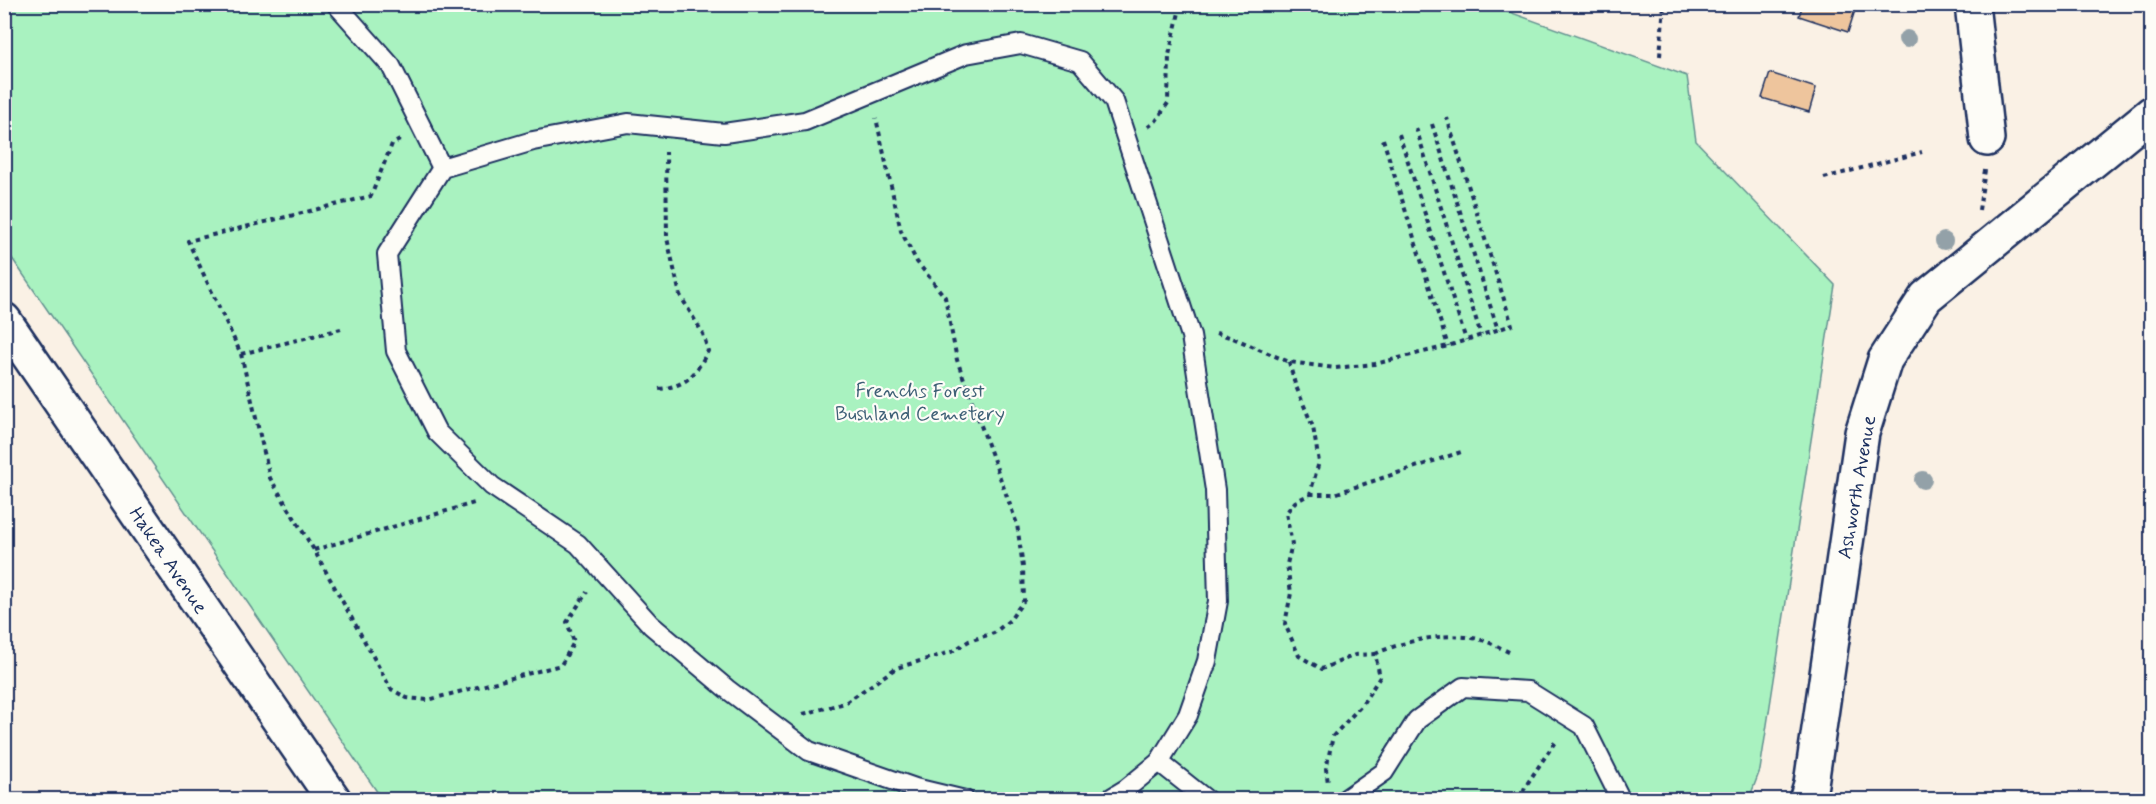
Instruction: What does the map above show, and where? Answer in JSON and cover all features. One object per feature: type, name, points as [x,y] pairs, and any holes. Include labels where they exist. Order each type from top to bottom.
[{"type":"street","points":[[1972,4],[1987,139]]},
{"type":"street","name":"Ashworth Avenue","points":[[1806,800],[1813,772],[1862,433],[1885,360],[1926,297],[2151,113]]},
{"type":"street","name":"Hakea Avenue","points":[[4,320],[334,800]]},
{"type":"lane","points":[[336,4],[390,66],[442,168]]},
{"type":"lane","points":[[965,800],[915,788],[809,751],[727,689],[651,625],[578,544],[492,486],[437,432],[396,351],[387,254],[442,168],[533,141],[628,123],[724,133],[804,121],[966,54],[1021,44],[1080,61],[1114,101],[1191,336],[1215,490],[1218,601],[1207,661],[1188,715],[1160,762],[1108,800]]},
{"type":"lane","points":[[1337,794],[1384,772],[1417,720],[1463,687],[1528,691],[1584,726],[1618,794],[1618,800]]},
{"type":"lane","points":[[1160,762],[1207,800]]},
{"type":"path","points":[[1128,145],[1156,121],[1168,103],[1169,55],[1181,4]]},
{"type":"path","points":[[1660,56],[1664,4]]},
{"type":"path","points":[[781,729],[790,717],[845,703],[896,668],[951,652],[969,641],[994,633],[1010,620],[1024,600],[1023,567],[1017,524],[957,360],[945,297],[917,262],[901,231],[881,131],[868,94]]},
{"type":"path","points":[[1191,336],[1221,333],[1289,362],[1335,368],[1375,364],[1448,346],[1512,325],[1447,118]]},
{"type":"path","points":[[1432,124],[1498,330]]},
{"type":"path","points":[[659,389],[676,387],[696,373],[708,351],[703,334],[680,295],[667,238],[665,160],[668,127]]},
{"type":"path","points":[[1416,128],[1481,335]]},
{"type":"path","points":[[422,129],[392,144],[371,196],[188,241],[241,354],[270,478],[314,550],[391,689],[406,698],[428,700],[561,665],[574,642],[567,622],[602,571]]},
{"type":"path","points":[[1399,134],[1466,340]]},
{"type":"path","points":[[1383,139],[1448,346]]},
{"type":"path","points":[[1985,249],[1977,224],[1984,187],[1987,139]]},
{"type":"path","points":[[1824,178],[1922,152]]},
{"type":"path","points":[[241,354],[341,329]]},
{"type":"path","points":[[1289,362],[1295,384],[1313,427],[1319,462],[1310,494]]},
{"type":"path","points":[[1464,451],[1334,494],[1310,494],[1295,502],[1286,513],[1292,544],[1287,564],[1292,593],[1285,624],[1299,656],[1322,669],[1355,655],[1375,654],[1391,647],[1448,635],[1484,640],[1511,653]]},
{"type":"path","points":[[314,550],[476,503],[492,486]]},
{"type":"path","points":[[1337,794],[1326,770],[1334,735],[1361,706],[1380,676],[1375,654]]},
{"type":"path","points":[[1520,800],[1525,787],[1571,718]]},
{"type":"green space","name":"Frenchs Forest Bushland Cemetery","points":[[1487,4],[1687,76],[1696,141],[1835,285],[1760,770],[1749,799],[742,800],[739,791],[702,800],[382,799],[5,248],[4,5]]},
{"type":"building","points":[[1803,4],[1857,4],[1848,32],[1799,16]]},
{"type":"building","points":[[1770,73],[1816,88],[1809,112],[1762,98]]}]
